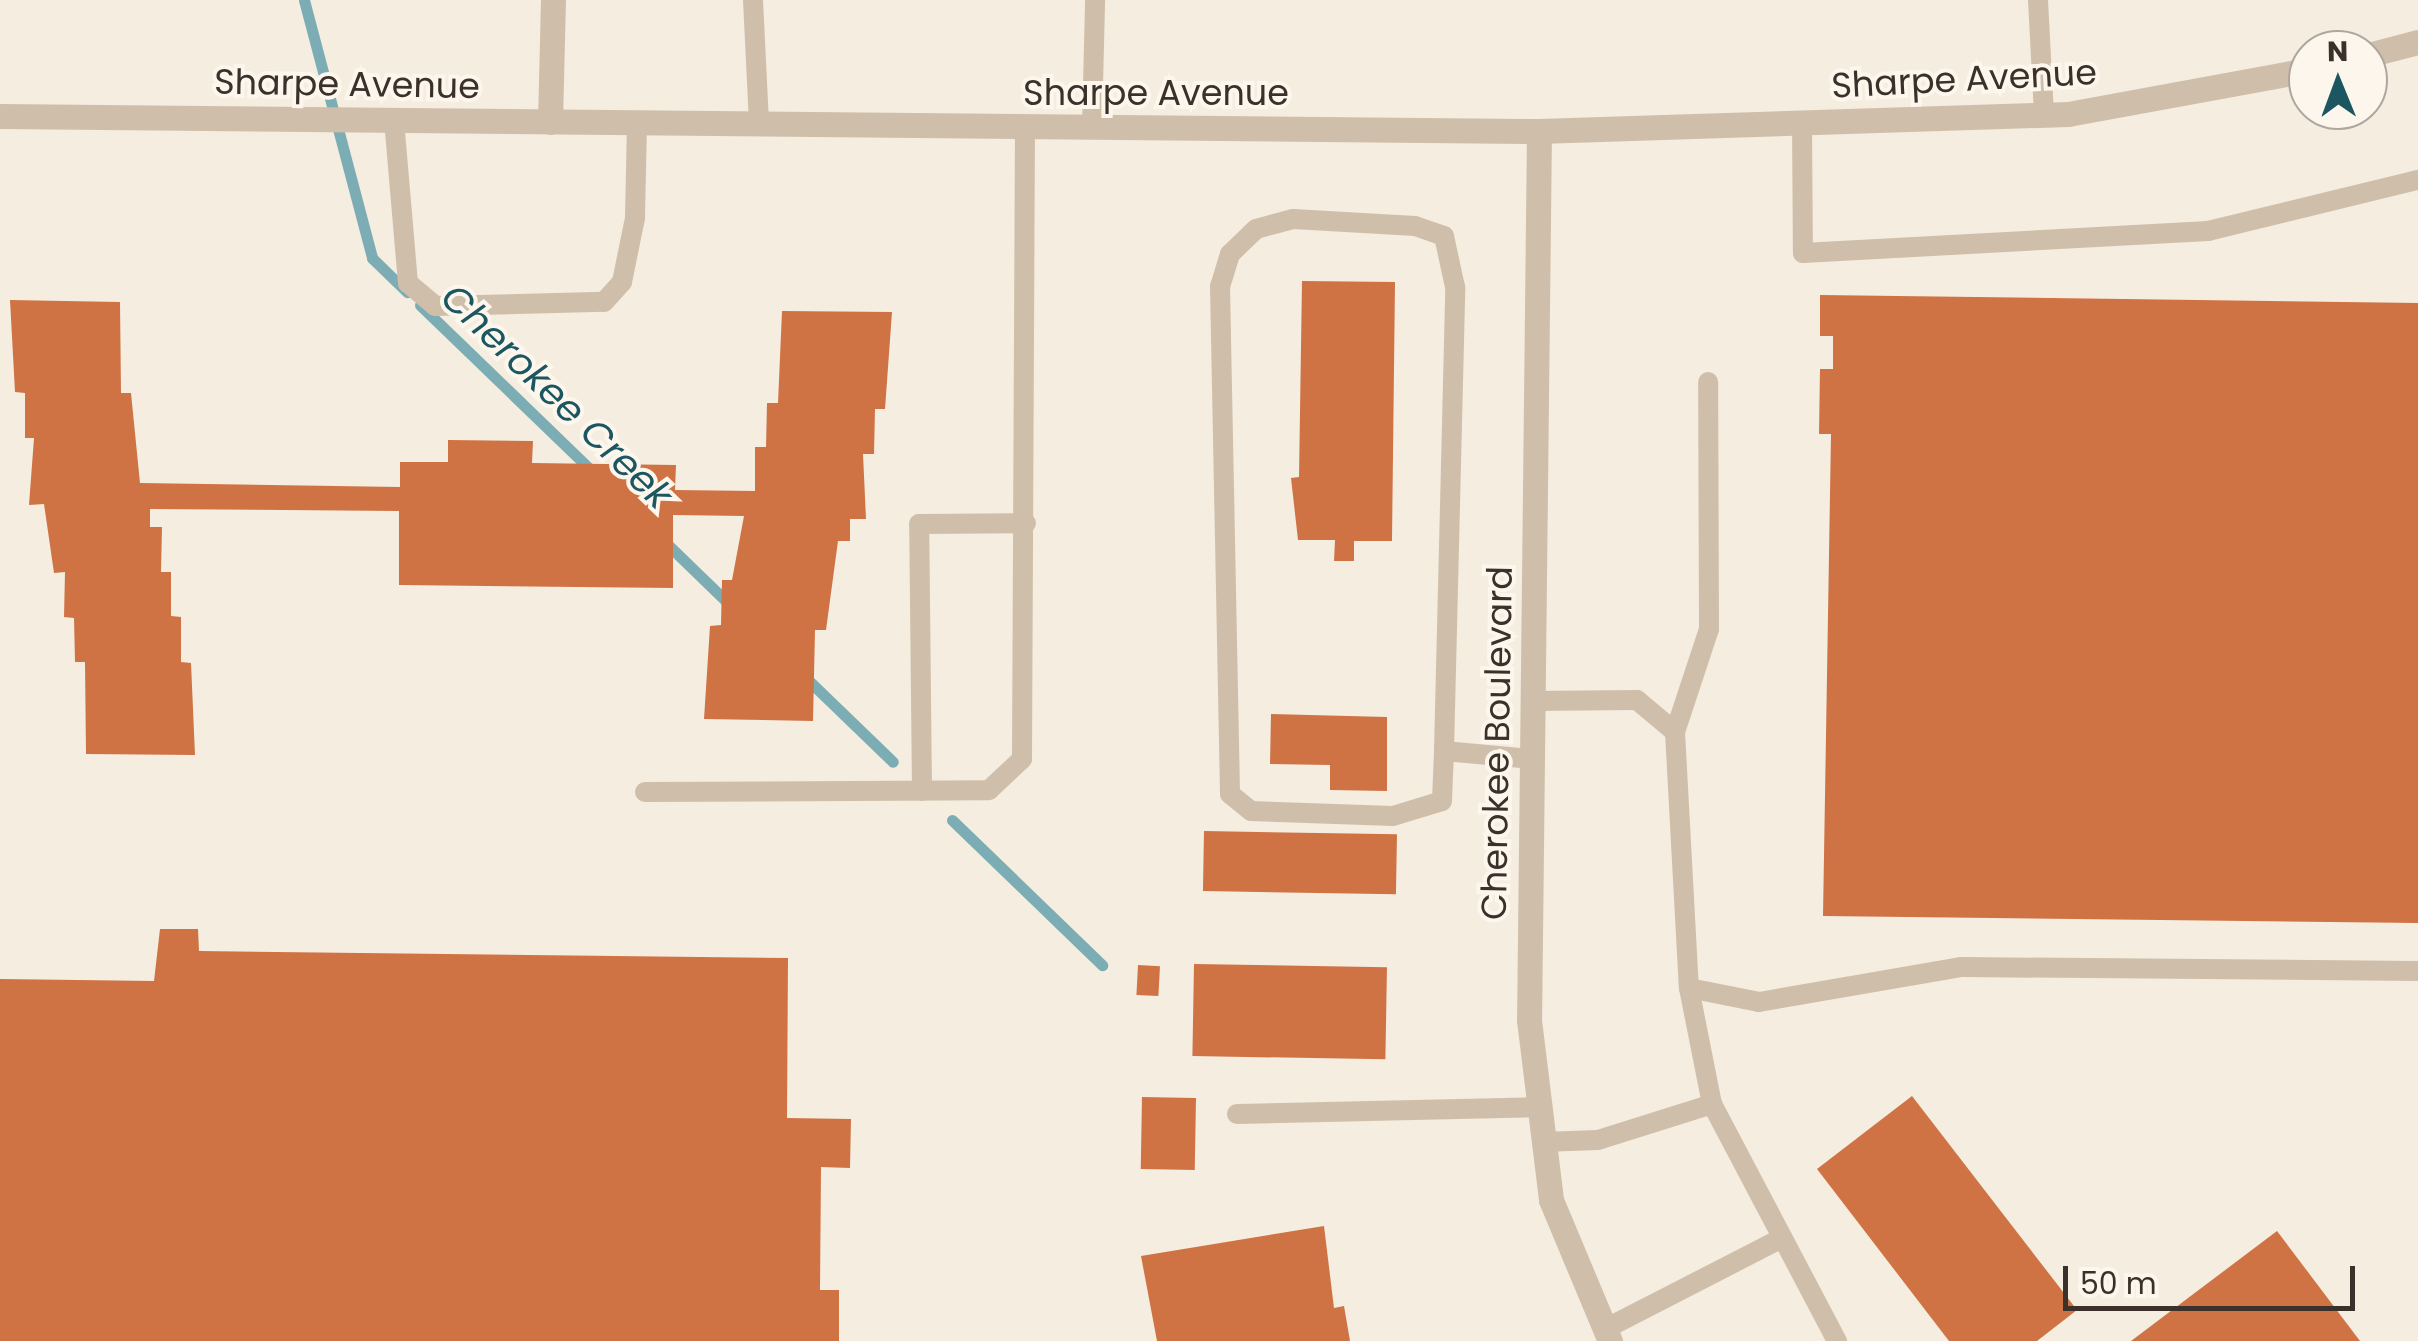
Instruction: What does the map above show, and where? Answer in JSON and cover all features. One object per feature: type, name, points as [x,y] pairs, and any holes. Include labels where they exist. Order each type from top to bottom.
[{"type":"street","points":[[550,122],[553,0]]},
{"type":"street","points":[[2388,50],[2418,42]]},
{"type":"street","name":"Sharpe Avenue","points":[[0,116],[1538,131],[2044,115],[2288,73]]},
{"type":"street","name":"Cherokee Boulevard","points":[[1538,131],[1532,701],[1537,1106],[1551,1200],[1608,1335]]},
{"type":"lane","points":[[753,0],[759,124]]},
{"type":"lane","points":[[1092,126],[1095,0]]},
{"type":"lane","points":[[2038,0],[2044,115]]},
{"type":"lane","points":[[394,120],[408,283],[435,306],[604,302],[622,282],[634,218],[637,123]]},
{"type":"lane","points":[[1802,122],[1803,253],[2208,231],[2418,180]]},
{"type":"lane","points":[[644,792],[989,790],[1022,759],[1025,126]]},
{"type":"lane","points":[[1293,219],[1415,226],[1444,236],[1455,287],[1444,751],[1442,801],[1425,810],[1250,810],[1230,794],[1220,286],[1230,254],[1256,229],[1293,219]]},
{"type":"lane","points":[[1708,382],[1709,629],[1675,732],[1689,988],[1712,1104],[1778,1240],[1837,1341]]},
{"type":"lane","points":[[922,791],[919,524],[1026,523]]},
{"type":"lane","points":[[1532,701],[1637,700],[1675,732]]},
{"type":"lane","points":[[1444,751],[1532,759]]},
{"type":"lane","points":[[1689,988],[1759,1002],[1962,967],[2418,971]]},
{"type":"lane","points":[[1542,1142],[1598,1140],[1712,1104]]},
{"type":"lane","points":[[1237,1114],[1537,1106]]},
{"type":"lane","points":[[1608,1335],[1778,1240]]},
{"type":"building","points":[[1302,281],[1395,282],[1392,541],[1354,541],[1354,561],[1334,561],[1335,540],[1298,540],[1291,478],[1299,477]]},
{"type":"building","points":[[1820,295],[2418,303],[2418,923],[1823,916],[1831,434],[1819,434],[1820,369],[1833,369],[1833,336],[1820,336]]},
{"type":"building","points":[[10,300],[120,302],[121,393],[131,393],[140,483],[400,487],[400,462],[448,462],[448,440],[533,441],[532,463],[676,465],[675,490],[755,491],[755,447],[766,447],[767,403],[778,403],[782,311],[892,312],[885,409],[875,409],[874,454],[863,454],[866,519],[850,519],[850,541],[838,541],[826,630],[815,630],[813,721],[704,719],[710,626],[721,625],[722,580],[732,580],[744,516],[673,515],[673,588],[399,585],[399,511],[150,509],[150,527],[162,527],[161,572],[171,572],[171,616],[181,617],[181,662],[191,663],[195,755],[86,754],[85,662],[75,662],[74,618],[64,617],[65,572],[54,573],[44,504],[29,505],[34,438],[25,438],[25,393],[15,392]]},
{"type":"building","points":[[1271,714],[1387,717],[1387,791],[1330,790],[1330,765],[1270,764]]},
{"type":"building","points":[[1204,831],[1397,834],[1396,894],[1203,891]]},
{"type":"building","points":[[160,929],[198,929],[199,951],[788,958],[787,1118],[851,1119],[850,1168],[821,1167],[820,1290],[839,1290],[839,1341],[0,1341],[0,979],[154,981]]},
{"type":"building","points":[[1194,964],[1387,967],[1385,1059],[1192,1056]]},
{"type":"building","points":[[1138,965],[1160,966],[1158,996],[1136,995]]},
{"type":"building","points":[[1912,1096],[2077,1310],[2037,1341],[1949,1341],[1817,1169]]},
{"type":"building","points":[[1142,1097],[1196,1098],[1195,1170],[1141,1169]]},
{"type":"building","points":[[1324,1226],[1334,1308],[1344,1306],[1350,1341],[1157,1341],[1141,1256]]},
{"type":"building","points":[[2277,1231],[2360,1341],[2131,1341]]},
{"type":"waterway","name":"Cherokee Creek","points":[[304,0],[372,258],[407,292]]},
{"type":"waterway","name":"Cherokee Creek","points":[[420,305],[594,473]]},
{"type":"waterway","name":"Cherokee Creek","points":[[664,541],[730,605]]},
{"type":"waterway","name":"Cherokee Creek","points":[[805,677],[893,762]]},
{"type":"waterway","name":"Cherokee Creek","points":[[952,820],[1102,965]]}]
